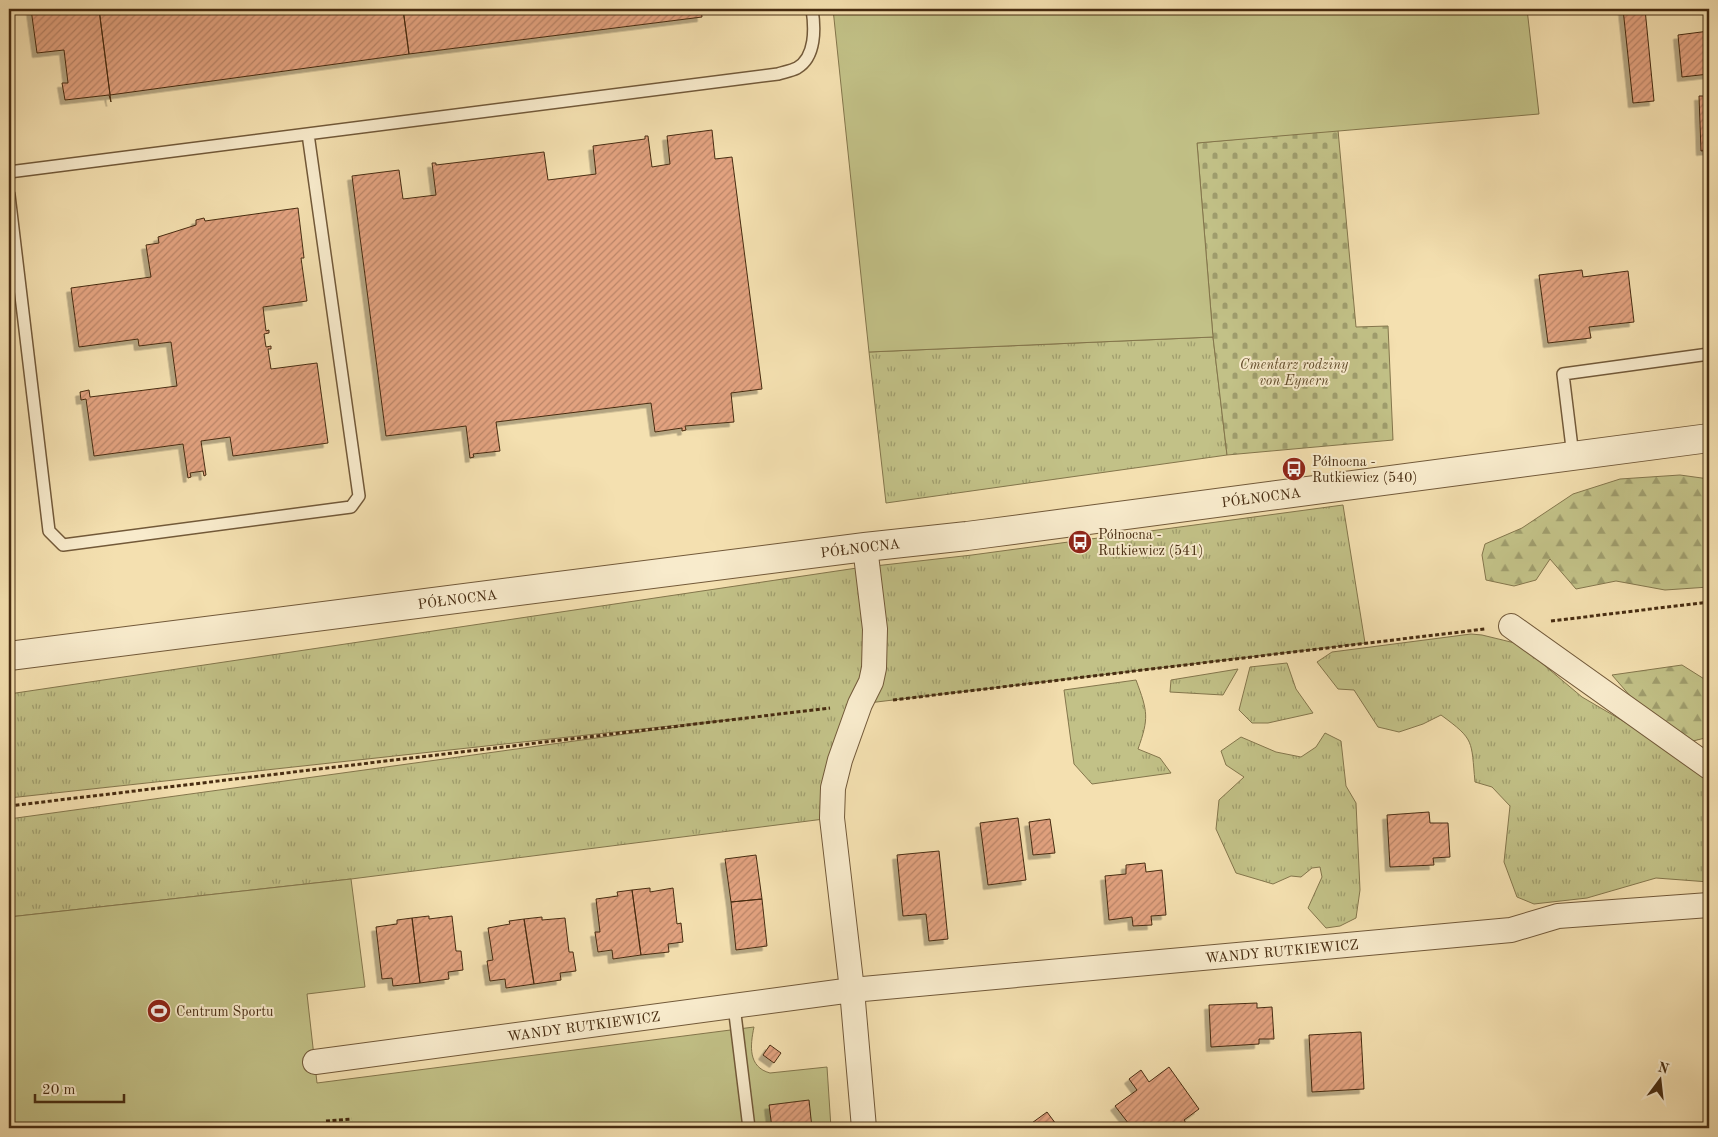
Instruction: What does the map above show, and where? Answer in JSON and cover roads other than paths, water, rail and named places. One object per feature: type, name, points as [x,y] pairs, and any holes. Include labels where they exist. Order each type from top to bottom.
[{"type":"street","name":"PÓŁNOCNA","points":[[9,656],[865,546],[977,535],[1709,438]]},
{"type":"street","points":[[864,1128],[852,990],[832,818],[833,788],[840,760],[860,704],[871,682],[875,648],[865,546]]},
{"type":"street","points":[[1512,626],[1709,767]]},
{"type":"street","name":"WANDY RUTKIEWICZ","points":[[315,1062],[852,990],[1502,930],[1558,916],[1709,905]]},
{"type":"lane","points":[[9,172],[778,74],[798,67],[810,57],[812,9]]},
{"type":"lane","points":[[9,195],[49,531],[63,545],[351,508],[359,496],[308,134]]},
{"type":"lane","points":[[1573,456],[1563,374],[1709,354]]},
{"type":"lane","points":[[734,1006],[749,1128]]},
{"type":"place","name":"Północna - Rutkiewicz (540)","points":[[1294,469]]},
{"type":"place","name":"Północna - Rutkiewicz (541)","points":[[1080,542]]},
{"type":"place","name":"Centrum Sportu","points":[[159,1011]]},
{"type":"park label","name":"Cmentarz rodziny von Eynern","points":[[1294,372]]}]
